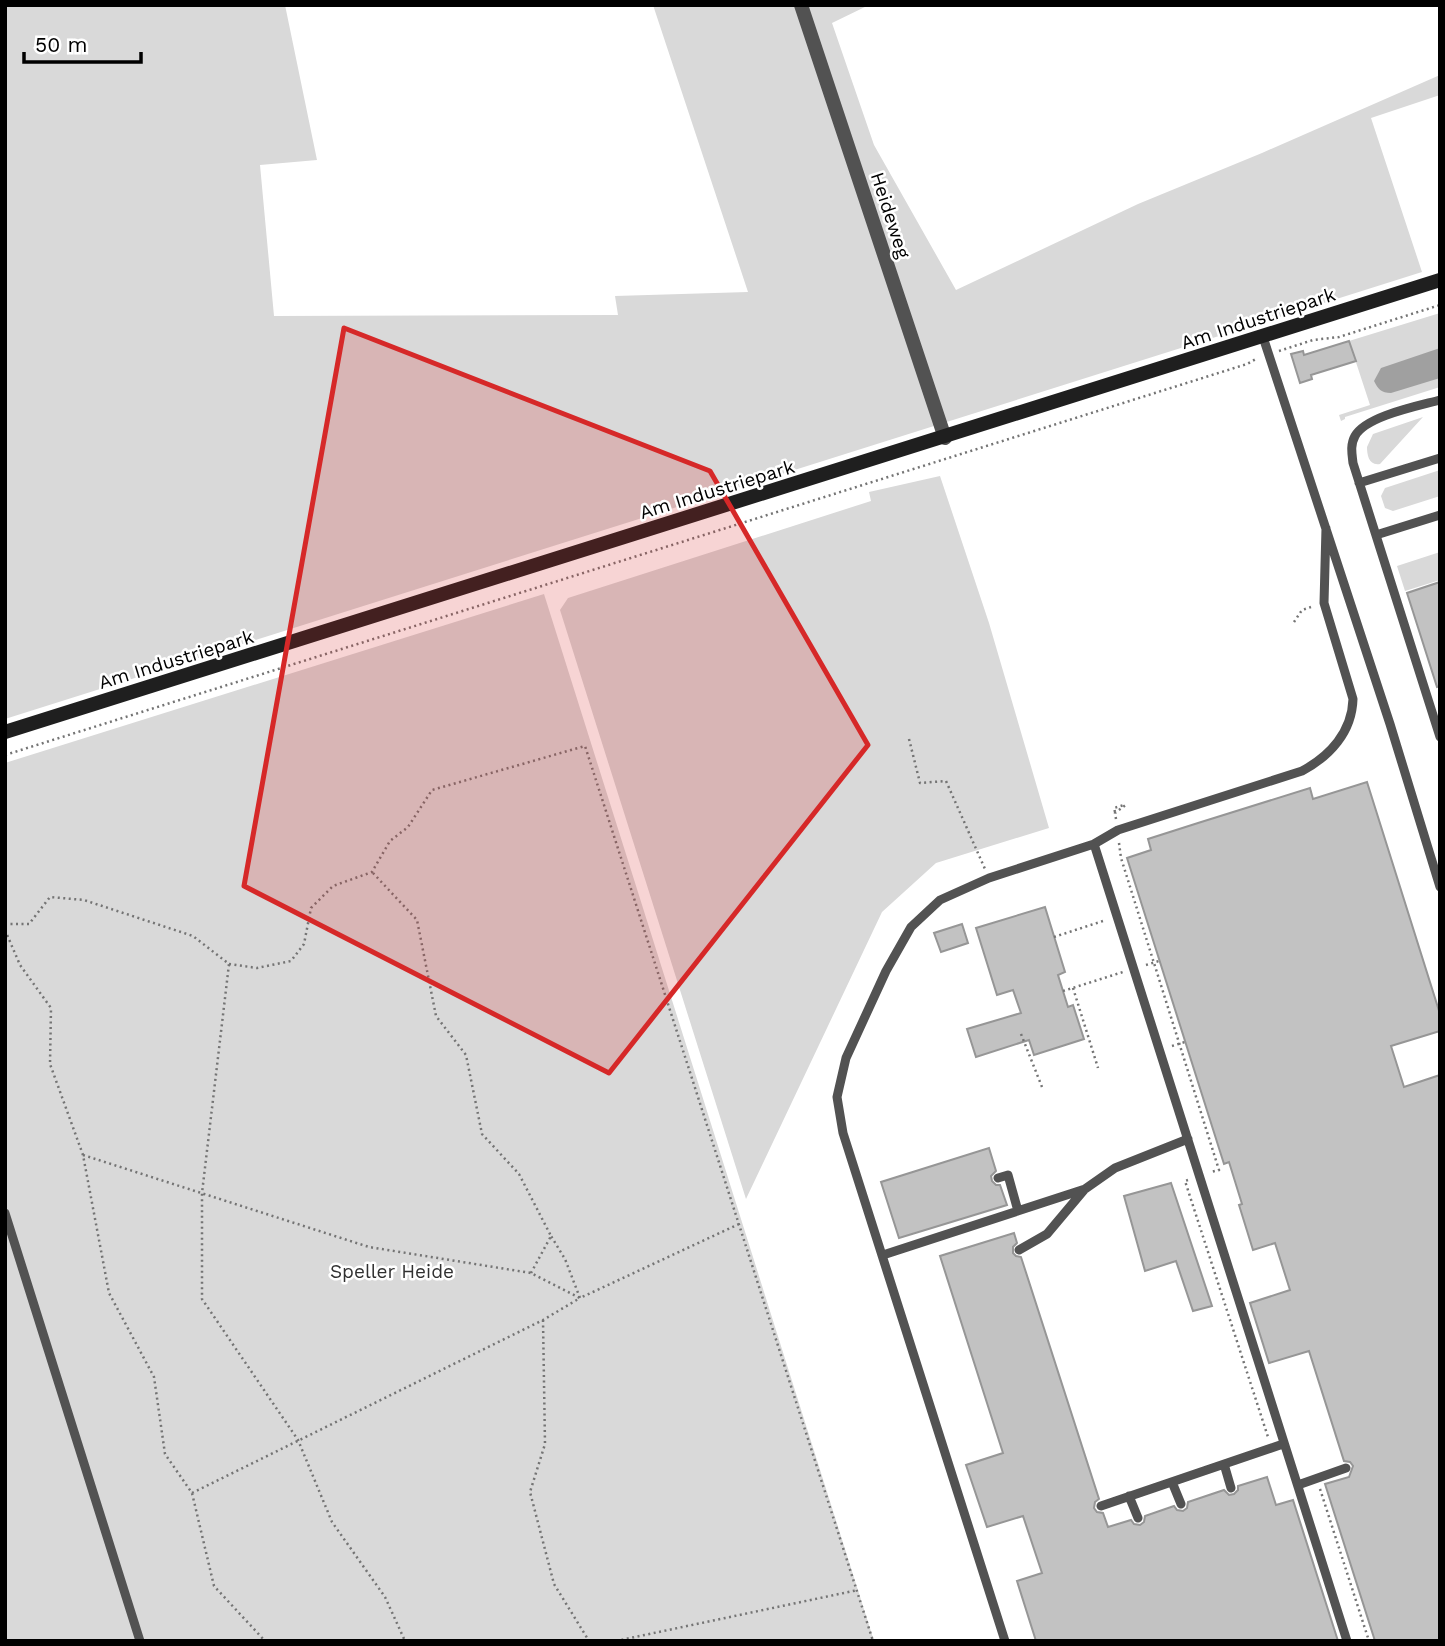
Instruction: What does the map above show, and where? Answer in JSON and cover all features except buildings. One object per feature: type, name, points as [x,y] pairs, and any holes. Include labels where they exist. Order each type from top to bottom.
[{"type":"street","name":"Heideweg","points":[[801,5],[944,438]]},
{"type":"street","name":"Am Industriepark","points":[[5,733],[1440,280]]},
{"type":"lane","points":[[1263,337],[1440,887]]},
{"type":"lane","points":[[1440,400],[1370,422],[1353,438],[1351,450],[1359,483],[1440,737]]},
{"type":"lane","points":[[1359,483],[1440,458]]},
{"type":"lane","points":[[1376,535],[1440,515]]},
{"type":"lane","points":[[1005,1641],[843,1133],[837,1097],[846,1058],[886,971],[911,927],[940,900],[989,878],[1094,844],[1118,830],[1302,771],[1327,756],[1337,744],[1352,713],[1353,699],[1324,603],[1326,528]]},
{"type":"lane","points":[[1094,844],[1347,1641]]},
{"type":"lane","points":[[1019,1250],[1047,1234],[1085,1189],[1115,1168],[1188,1139]]},
{"type":"lane","points":[[998,1178],[1008,1175],[1018,1211]]},
{"type":"lane","points":[[883,1255],[1085,1189]]},
{"type":"lane","points":[[5,1213],[141,1641]]},
{"type":"lane","points":[[1101,1506],[1283,1444]]},
{"type":"lane","points":[[1224,1464],[1231,1488]]},
{"type":"lane","points":[[1298,1485],[1346,1468]]},
{"type":"lane","points":[[1172,1482],[1181,1504]]},
{"type":"lane","points":[[1129,1496],[1138,1518]]},
{"type":"path","points":[[5,755],[1247,365],[1268,354],[1313,340],[1339,337],[1440,305]]},
{"type":"path","points":[[909,738],[920,783],[946,781],[989,878]]},
{"type":"path","points":[[5,924],[29,925],[50,897],[84,900],[192,936],[229,964],[257,968],[291,961],[304,944],[311,908],[333,886],[372,872],[390,841],[408,827],[432,790],[585,746],[873,1641]]},
{"type":"path","points":[[1115,813],[1114,808],[1127,804]]},
{"type":"path","points":[[372,872],[417,920],[436,1016],[466,1055],[482,1134],[519,1174],[565,1259],[580,1298]]},
{"type":"path","points":[[1054,937],[1143,908]]},
{"type":"path","points":[[5,930],[20,965],[51,1008],[50,1064],[83,1155],[109,1293],[154,1377],[165,1454],[192,1493],[214,1586],[265,1641]]},
{"type":"path","points":[[1063,990],[1159,961]]},
{"type":"path","points":[[229,964],[202,1193],[202,1300],[298,1440],[332,1522],[384,1597],[405,1641]]},
{"type":"path","points":[[1073,987],[1098,1068]]},
{"type":"path","points":[[1021,1034],[1042,1087]]},
{"type":"path","points":[[83,1155],[369,1247],[531,1273],[580,1298]]},
{"type":"path","points":[[192,1493],[543,1320],[580,1298],[739,1224]]},
{"type":"path","points":[[531,1273],[551,1236]]},
{"type":"path","points":[[543,1320],[545,1444],[530,1492],[554,1584],[589,1641]]},
{"type":"path","points":[[1317,1479],[1369,1641]]},
{"type":"path","points":[[616,1641],[858,1590]]},
{"type":"highlighted area","points":[[344,328],[710,471],[868,745],[609,1073],[244,886]]},
{"type":"green space","points":[[5,5],[285,5],[317,160],[260,165],[274,316],[618,315],[615,296],[748,292],[653,5],[869,5],[832,23],[874,145],[956,290],[1138,204],[1440,75],[1440,95],[1371,118],[1422,272],[5,719]]},
{"type":"green space","points":[[1440,313],[1440,387],[1345,417],[1341,421],[1339,415],[1370,405],[1349,341]]},
{"type":"green space","points":[[1423,417],[1380,464],[1371,462],[1367,447],[1373,434]]},
{"type":"green space","points":[[1440,470],[1440,496],[1393,511],[1385,508],[1381,496],[1385,488]]},
{"type":"green space","points":[[940,476],[989,623],[1049,828],[936,863],[882,912],[746,1199],[560,610],[568,598],[871,501],[869,492]]},
{"type":"green space","points":[[1440,552],[1440,580],[1405,591],[1397,566]]},
{"type":"green space","name":"Speller Heide","points":[[544,594],[874,1641],[144,1641],[5,1202],[5,763]]},
{"type":"green space","points":[[5,1221],[138,1641],[5,1641]]},
{"type":"shaded area","points":[[1440,348],[1440,378],[1391,393],[1382,391],[1375,384],[1381,368]]}]
